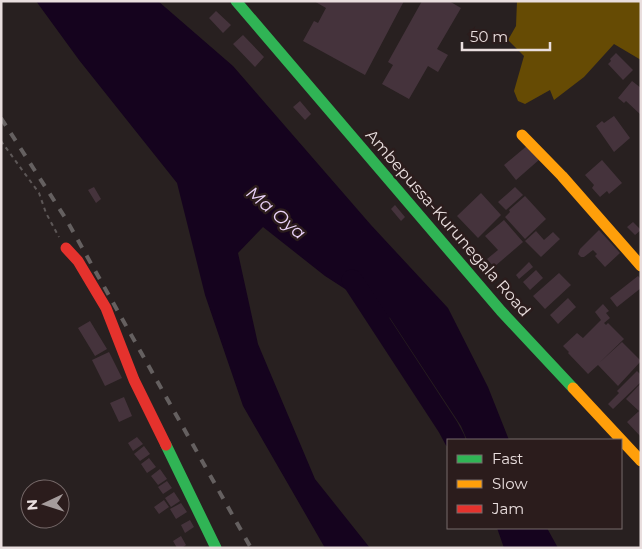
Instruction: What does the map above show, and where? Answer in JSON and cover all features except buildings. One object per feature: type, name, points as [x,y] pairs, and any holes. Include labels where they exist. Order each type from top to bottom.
[{"type":"main road","name":"Ambepussa-Kurunegala Road","points":[[236,1],[501,311],[620,439]]},
{"type":"main road","points":[[522,135],[562,176],[641,266]]},
{"type":"main road","points":[[66,248],[78,261],[106,308],[134,380],[216,548]]},
{"type":"main road","name":"Ambepussa-Kurunegala Road","points":[[622,441],[641,461]]},
{"type":"path","points":[[1,141],[39,193],[46,214],[66,248]]},
{"type":"shaded area","points":[[517,1],[641,1],[641,60],[614,44],[584,77],[554,100],[550,90],[525,104],[518,101],[514,91],[524,56],[508,40],[516,26]]},
{"type":"water","points":[[36,1],[158,1],[233,66],[371,225],[448,308],[488,387],[509,439],[467,439],[461,426],[390,318],[325,276],[263,227],[238,253],[258,344],[315,479],[370,548],[325,548],[243,406],[205,295],[177,183],[79,60]]},
{"type":"water","points":[[497,529],[548,529],[558,548],[504,548]]},
{"type":"waterway","name":"Ma Oya","points":[[352,280],[454,439]]},
{"type":"railway","points":[[1,118],[66,219],[251,548]]},
{"type":"traffic: fast","points":[[236,1],[501,311],[573,388]]},
{"type":"traffic: fast","points":[[166,445],[216,548]]},
{"type":"traffic: slow","points":[[522,135],[562,176],[641,266]]},
{"type":"traffic: slow","points":[[573,388],[621,439]]},
{"type":"traffic: slow","points":[[622,441],[641,461]]},
{"type":"traffic: jam","points":[[66,248],[78,261],[106,308],[134,380],[166,445]]}]
